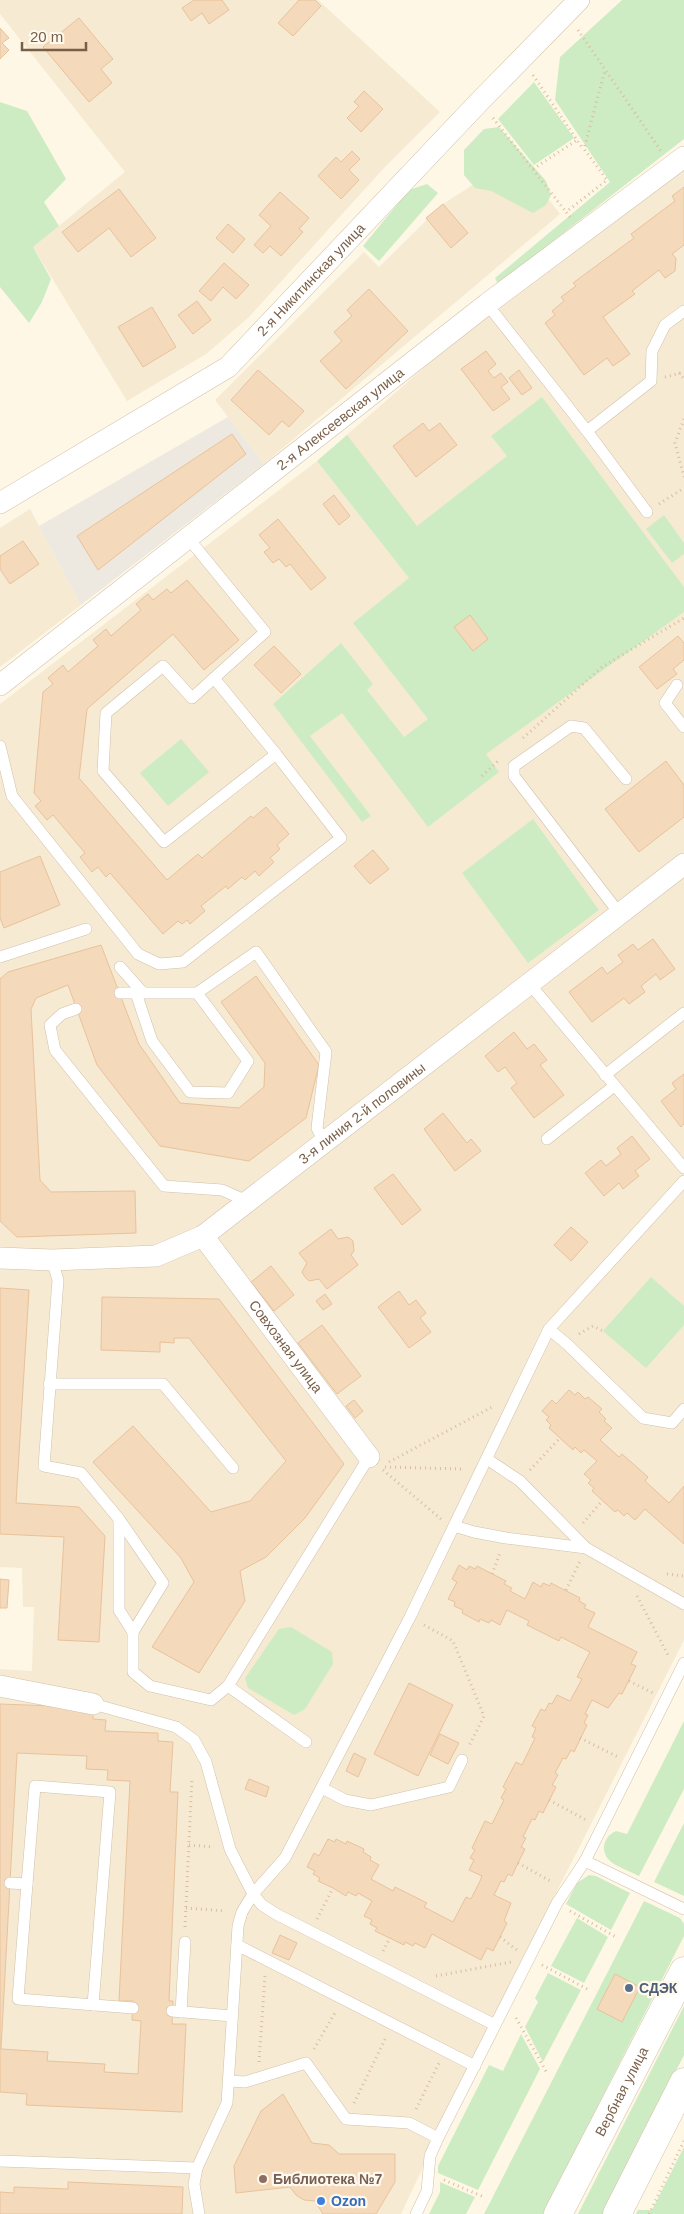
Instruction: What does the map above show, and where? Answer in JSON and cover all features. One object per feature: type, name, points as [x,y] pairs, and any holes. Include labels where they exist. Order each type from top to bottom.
[{"type":"main road","name":"Вербная улица","points":[[558,2214],[684,1971]]},
{"type":"main road","points":[[617,2214],[684,2082]]},
{"type":"street","name":"2-я Никитинская улица","points":[[0,503],[228,367],[521,58],[573,7]]},
{"type":"street","name":"2-я Алексеевская улица","points":[[0,685],[189,539],[486,304],[678,161]]},
{"type":"street","name":"3-я линия 2-й половины","points":[[0,1258],[52,1260],[156,1256],[203,1236],[528,982],[684,864]]},
{"type":"street","name":"Совхозная улица","points":[[203,1236],[374,1462]]},
{"type":"street","points":[[0,1686],[93,1704]]},
{"type":"lane","points":[[486,304],[587,431],[647,512]]},
{"type":"lane","points":[[587,431],[651,382],[652,351],[665,325],[684,311]]},
{"type":"lane","points":[[189,539],[265,632],[192,698],[163,666],[106,713],[103,770],[164,842],[276,754]]},
{"type":"lane","points":[[0,746],[12,796],[138,954],[159,964],[183,962],[341,838],[214,678]]},
{"type":"lane","points":[[677,685],[665,704],[684,727]]},
{"type":"lane","points":[[619,913],[514,776],[514,766],[571,726],[584,728],[626,779]]},
{"type":"lane","points":[[0,957],[86,929]]},
{"type":"lane","points":[[120,993],[197,993],[256,952],[326,1052],[316,1128],[324,1142]]},
{"type":"lane","points":[[120,967],[139,993],[152,1041],[190,1092],[228,1093],[248,1061],[197,993]]},
{"type":"lane","points":[[528,982],[684,1168]]},
{"type":"lane","points":[[76,1009],[62,1014],[50,1025],[55,1050],[164,1186],[222,1190],[248,1201]]},
{"type":"lane","points":[[605,1075],[684,1013]]},
{"type":"lane","points":[[547,1139],[614,1086]]},
{"type":"lane","points":[[199,2214],[194,2184],[197,2168],[228,2103],[238,1926],[242,1912],[253,1894],[285,1858],[322,1788],[410,1617],[485,1464],[548,1329],[684,1181]]},
{"type":"lane","points":[[52,1260],[58,1280],[44,1466],[81,1473],[119,1519],[163,1583],[133,1632],[133,1672],[150,1686],[211,1700],[228,1686],[374,1462]]},
{"type":"lane","points":[[548,1329],[568,1345],[643,1418],[672,1423],[684,1409]]},
{"type":"lane","points":[[50,1384],[163,1384],[233,1468]]},
{"type":"lane","points":[[485,1464],[520,1480],[574,1533],[586,1548],[684,1604]]},
{"type":"lane","points":[[119,1519],[119,1610],[133,1632]]},
{"type":"lane","points":[[454,1526],[506,1538],[586,1548]]},
{"type":"lane","points":[[416,2214],[427,2191],[430,2156],[438,2138],[557,1903],[565,1888],[585,1861],[684,1663]]},
{"type":"lane","points":[[228,1686],[306,1742]]},
{"type":"lane","points":[[93,1704],[176,1727],[194,1740],[206,1762],[230,1849],[253,1894],[262,1905],[310,1932],[495,2025]]},
{"type":"lane","points":[[322,1788],[344,1800],[371,1805],[449,1787],[462,1760]]},
{"type":"lane","points":[[94,2005],[110,1792],[34,1786],[18,1999],[94,2005],[133,2008]]},
{"type":"lane","points":[[585,1861],[684,1909]]},
{"type":"lane","points":[[10,1883],[27,1884]]},
{"type":"lane","points":[[185,1942],[177,2012],[232,2016]]},
{"type":"lane","points":[[237,1945],[475,2066]]},
{"type":"lane","points":[[230,2081],[245,2082],[306,2063],[346,2119],[409,2123],[438,2138]]},
{"type":"lane","points":[[0,2161],[197,2168]]},
{"type":"path","points":[[573,7],[605,70],[678,161]]},
{"type":"path","points":[[521,58],[607,180],[566,212]]},
{"type":"path","points":[[584,149],[605,70]]},
{"type":"path","points":[[480,101],[581,234]]},
{"type":"path","points":[[533,169],[577,140]]},
{"type":"path","points":[[679,373],[684,379]]},
{"type":"path","points":[[684,419],[675,443],[684,477]]},
{"type":"path","points":[[647,512],[684,488]]},
{"type":"path","points":[[516,744],[602,668],[684,618]]},
{"type":"path","points":[[482,776],[503,757]]},
{"type":"path","points":[[568,1345],[582,1331],[593,1326],[603,1331]]},
{"type":"path","points":[[374,1462],[518,1393]]},
{"type":"path","points":[[520,1480],[560,1438]]},
{"type":"path","points":[[374,1462],[485,1464]]},
{"type":"path","points":[[374,1462],[441,1519],[454,1526]]},
{"type":"path","points":[[574,1533],[602,1501]]},
{"type":"path","points":[[492,1574],[506,1538]]},
{"type":"path","points":[[566,1590],[586,1548]]},
{"type":"path","points":[[410,1617],[453,1641],[484,1716],[462,1760]]},
{"type":"path","points":[[629,1681],[666,1700]]},
{"type":"path","points":[[580,1738],[634,1765]]},
{"type":"path","points":[[185,1942],[194,1740]]},
{"type":"path","points":[[549,1800],[602,1828]]},
{"type":"path","points":[[189,1845],[230,1849]]},
{"type":"path","points":[[518,1863],[565,1888]]},
{"type":"path","points":[[310,1932],[333,1888]]},
{"type":"path","points":[[557,1903],[616,1937]]},
{"type":"path","points":[[186,1908],[242,1912]]},
{"type":"path","points":[[408,1981],[528,1958],[589,1990]]},
{"type":"path","points":[[258,2078],[266,1959]]},
{"type":"path","points":[[306,2063],[343,1998]]},
{"type":"path","points":[[506,2003],[547,2073]]},
{"type":"path","points":[[346,2119],[393,2024]]},
{"type":"path","points":[[409,2123],[445,2050]]},
{"type":"path","points":[[649,2214],[684,2141]]},
{"type":"path","points":[[428,2173],[484,2197]]},
{"type":"shaded area","points":[[0,0],[318,0],[440,112],[383,169],[249,317],[206,354],[127,401],[33,247],[125,172],[0,14]]},
{"type":"shaded area","points":[[516,157],[560,214],[264,464],[215,400],[364,252],[379,267],[443,204]]},
{"type":"shaded area","points":[[684,167],[684,1640],[497,2010],[401,2214],[0,2214],[0,1669],[32,1671],[34,1607],[23,1607],[22,1568],[0,1567],[0,704],[317,461],[482,317]]},
{"type":"shaded area","points":[[228,417],[264,464],[81,605],[39,526]]},
{"type":"shaded area","points":[[30,509],[81,605],[0,667],[0,528]]},
{"type":"green space","points":[[622,0],[684,0],[684,139],[498,284],[495,278],[610,182],[555,100],[560,57]]},
{"type":"green space","points":[[534,82],[574,138],[534,165],[498,119]]},
{"type":"green space","points":[[0,102],[27,111],[66,179],[44,202],[59,226],[33,247],[51,279],[42,302],[29,323],[0,287]]},
{"type":"green space","points":[[499,127],[546,181],[551,195],[546,205],[533,213],[491,191],[475,188],[464,175],[464,150],[484,129]]},
{"type":"green space","points":[[427,184],[438,193],[379,261],[363,246],[409,190]]},
{"type":"green space","points":[[542,397],[684,587],[684,612],[486,754],[499,772],[428,827],[342,713],[310,736],[371,816],[362,822],[273,704],[341,643],[373,684],[367,690],[404,737],[428,719],[353,623],[409,578],[317,461],[347,435],[417,526],[507,456],[491,436]]},
{"type":"green space","points":[[664,515],[684,543],[684,554],[672,563],[646,529]]},
{"type":"green space","points":[[181,739],[209,772],[168,806],[140,773]]},
{"type":"green space","points":[[533,819],[599,910],[528,963],[462,873]]},
{"type":"green space","points":[[651,1277],[684,1306],[684,1325],[646,1368],[603,1331]]},
{"type":"green space","points":[[291,1627],[332,1652],[333,1664],[305,1709],[294,1715],[248,1688],[245,1678],[279,1629]]},
{"type":"green space","points":[[684,1721],[684,1789],[639,1876],[610,1861],[605,1853],[604,1844],[608,1836],[616,1831],[627,1834]]},
{"type":"green space","points":[[684,1823],[684,1896],[654,1882]]},
{"type":"green space","points":[[589,1875],[596,1876],[630,1893],[611,1930],[566,1904],[577,1883]]},
{"type":"green space","points":[[644,1901],[680,1918],[684,1924],[684,1936],[543,2214],[484,2214]]},
{"type":"green space","points":[[577,1918],[608,1937],[584,1983],[551,1966]]},
{"type":"green space","points":[[548,1973],[581,1990],[543,2062],[525,2027],[538,2002],[535,1998]]},
{"type":"green space","points":[[684,2006],[684,2055],[603,2214],[578,2214]]},
{"type":"green space","points":[[521,2034],[540,2069],[478,2190],[438,2173],[438,2166],[489,2065],[503,2071]]},
{"type":"green space","points":[[684,2147],[684,2214],[636,2214],[638,2210],[652,2210]]},
{"type":"green space","points":[[440,2182],[475,2197],[466,2214],[429,2214],[440,2192]]},
{"type":"building","points":[[194,0],[222,0],[229,10],[209,24],[202,13],[191,21],[182,8]]},
{"type":"building","points":[[299,0],[315,0],[321,6],[293,36],[278,23]]},
{"type":"building","points":[[79,18],[113,59],[101,69],[112,83],[89,102],[43,47]]},
{"type":"building","points":[[0,28],[9,38],[2,43],[9,50],[0,59]]},
{"type":"building","points":[[364,91],[383,109],[361,132],[347,118],[359,106],[354,102]]},
{"type":"building","points":[[352,151],[360,159],[349,170],[359,180],[341,199],[318,176],[336,157],[341,162]]},
{"type":"building","points":[[684,187],[684,245],[672,254],[676,258],[675,271],[665,278],[659,270],[632,291],[635,294],[603,317],[630,354],[613,366],[607,358],[584,375],[545,323],[555,315],[552,311],[564,301],[561,297],[576,286],[573,283],[634,238],[631,234],[675,201],[672,196]]},
{"type":"building","points":[[119,189],[156,238],[131,257],[109,228],[78,252],[62,232]]},
{"type":"building","points":[[280,192],[309,218],[299,229],[303,232],[281,256],[270,246],[263,253],[254,245],[271,226],[259,215]]},
{"type":"building","points":[[443,204],[468,233],[451,248],[426,218]]},
{"type":"building","points":[[228,224],[245,239],[233,253],[216,238]]},
{"type":"building","points":[[224,263],[249,285],[236,299],[223,287],[211,301],[199,291]]},
{"type":"building","points":[[369,289],[408,331],[346,389],[320,361],[342,341],[334,332],[352,316],[347,310]]},
{"type":"building","points":[[197,301],[211,320],[193,334],[178,315]]},
{"type":"building","points":[[152,307],[176,347],[143,367],[118,327]]},
{"type":"building","points":[[486,351],[496,364],[488,371],[494,378],[501,373],[508,382],[501,387],[510,399],[493,411],[461,369]]},
{"type":"building","points":[[258,370],[304,411],[289,427],[282,421],[269,435],[231,400]]},
{"type":"building","points":[[519,370],[532,388],[522,395],[509,378]]},
{"type":"building","points":[[423,423],[429,431],[440,423],[457,445],[416,477],[393,446]]},
{"type":"building","points":[[232,434],[246,454],[98,570],[77,536]]},
{"type":"building","points":[[334,495],[350,516],[339,525],[323,504]]},
{"type":"building","points":[[278,519],[326,578],[311,590],[290,564],[286,567],[279,559],[273,563],[264,552],[270,548],[259,535]]},
{"type":"building","points":[[23,541],[39,564],[10,584],[0,569],[0,556]]},
{"type":"building","points":[[187,580],[239,640],[204,670],[173,634],[87,709],[79,778],[167,880],[198,854],[202,858],[251,816],[253,818],[266,807],[289,834],[277,845],[280,849],[270,858],[274,862],[259,876],[255,871],[245,880],[242,877],[228,889],[226,886],[201,906],[205,911],[190,924],[187,920],[182,924],[178,921],[163,934],[110,873],[106,877],[98,867],[92,872],[80,857],[85,853],[53,815],[47,820],[35,806],[41,801],[34,793],[43,692],[53,684],[48,678],[63,665],[68,672],[98,646],[93,640],[106,629],[111,636],[141,610],[136,604],[148,594],[153,600],[167,589],[171,593]]},
{"type":"building","points":[[470,615],[488,639],[473,651],[454,627]]},
{"type":"building","points":[[678,636],[684,643],[684,660],[673,669],[677,674],[657,689],[639,667]]},
{"type":"building","points":[[274,646],[301,674],[281,693],[254,665]]},
{"type":"building","points":[[666,761],[684,785],[684,817],[639,852],[605,809]]},
{"type":"building","points":[[373,850],[389,869],[370,884],[354,866]]},
{"type":"building","points":[[40,856],[60,905],[4,928],[0,918],[0,872]]},
{"type":"building","points":[[653,939],[675,969],[660,980],[656,974],[641,986],[645,992],[629,1004],[624,998],[592,1022],[569,992],[602,967],[607,974],[623,962],[618,955],[633,944],[638,950]]},
{"type":"building","points":[[101,945],[139,1044],[180,1103],[239,1108],[264,1087],[265,1063],[221,1002],[256,976],[319,1065],[306,1118],[249,1161],[160,1146],[97,1065],[68,985],[36,998],[31,1009],[40,1180],[51,1192],[135,1191],[136,1233],[17,1237],[0,1221],[0,979],[8,972]]},
{"type":"building","points":[[514,1032],[527,1049],[534,1044],[547,1060],[540,1065],[564,1095],[534,1118],[511,1088],[517,1083],[505,1067],[498,1072],[485,1056]]},
{"type":"building","points":[[684,1074],[684,1124],[681,1127],[661,1101],[676,1089],[672,1083]]},
{"type":"building","points":[[443,1113],[467,1143],[471,1139],[481,1151],[455,1171],[424,1129]]},
{"type":"building","points":[[632,1136],[650,1159],[635,1171],[639,1176],[623,1189],[619,1183],[604,1196],[585,1173],[601,1160],[606,1166],[621,1154],[617,1148]]},
{"type":"building","points":[[393,1174],[421,1210],[402,1225],[374,1188]]},
{"type":"building","points":[[571,1227],[588,1242],[571,1261],[554,1245]]},
{"type":"building","points":[[331,1229],[338,1239],[348,1237],[353,1241],[354,1251],[351,1255],[358,1265],[327,1289],[319,1279],[309,1281],[305,1277],[302,1272],[307,1263],[299,1253]]},
{"type":"building","points":[[271,1266],[294,1295],[274,1311],[251,1282]]},
{"type":"building","points":[[0,1288],[29,1290],[16,1503],[79,1507],[105,1536],[99,1642],[58,1640],[64,1537],[0,1534]]},
{"type":"building","points":[[399,1291],[409,1305],[416,1300],[426,1313],[420,1318],[431,1332],[409,1348],[378,1307]]},
{"type":"building","points":[[325,1294],[332,1304],[323,1310],[316,1301]]},
{"type":"building","points":[[102,1297],[219,1299],[344,1464],[305,1518],[266,1557],[240,1571],[245,1601],[199,1673],[152,1647],[194,1582],[181,1558],[93,1462],[133,1426],[211,1512],[250,1501],[286,1461],[189,1338],[174,1338],[174,1343],[160,1342],[160,1352],[101,1350]]},
{"type":"building","points":[[322,1325],[361,1376],[337,1394],[298,1343]]},
{"type":"building","points":[[569,1390],[575,1395],[578,1392],[585,1399],[588,1397],[602,1409],[599,1412],[606,1419],[604,1421],[612,1428],[600,1440],[619,1457],[622,1454],[648,1477],[645,1481],[669,1503],[684,1486],[684,1544],[645,1509],[635,1520],[627,1513],[624,1516],[618,1510],[615,1512],[592,1491],[594,1488],[588,1483],[591,1480],[584,1474],[597,1461],[584,1450],[581,1453],[575,1447],[573,1450],[549,1428],[551,1425],[546,1420],[549,1417],[542,1411],[552,1400],[556,1404]]},
{"type":"building","points":[[354,1400],[363,1411],[355,1418],[346,1406]]},
{"type":"building","points":[[459,1565],[467,1570],[469,1566],[475,1569],[477,1566],[506,1581],[504,1584],[512,1588],[510,1591],[525,1599],[533,1582],[541,1587],[543,1583],[550,1586],[551,1583],[580,1598],[579,1601],[586,1605],[584,1608],[595,1613],[588,1627],[637,1652],[631,1664],[636,1666],[622,1694],[619,1693],[608,1708],[592,1700],[585,1714],[588,1715],[584,1723],[587,1725],[574,1752],[571,1750],[566,1759],[563,1758],[555,1773],[558,1775],[552,1785],[556,1787],[543,1813],[539,1811],[535,1820],[532,1819],[523,1837],[526,1838],[521,1847],[525,1849],[512,1876],[508,1874],[504,1882],[501,1881],[494,1895],[511,1903],[504,1921],[507,1923],[493,1951],[487,1948],[481,1960],[432,1934],[425,1948],[415,1943],[413,1946],[405,1942],[404,1945],[375,1931],[377,1928],[370,1924],[372,1920],[364,1916],[372,1901],[358,1893],[356,1896],[348,1892],[346,1896],[318,1881],[320,1878],[313,1874],[315,1871],[307,1867],[314,1853],[319,1856],[328,1839],[335,1842],[336,1839],[346,1844],[347,1841],[364,1849],[363,1852],[371,1857],[370,1860],[379,1865],[371,1879],[393,1891],[395,1887],[427,1903],[424,1907],[453,1922],[466,1897],[471,1899],[482,1876],[469,1870],[474,1860],[470,1858],[475,1850],[472,1848],[485,1821],[492,1824],[504,1800],[501,1798],[506,1789],[503,1787],[516,1762],[522,1765],[535,1738],[532,1737],[536,1728],[532,1726],[541,1709],[545,1711],[549,1703],[552,1704],[557,1695],[570,1701],[582,1679],[577,1677],[590,1652],[561,1637],[559,1641],[527,1625],[529,1621],[507,1610],[500,1625],[491,1620],[489,1623],[480,1619],[479,1622],[462,1613],[463,1610],[454,1606],[455,1602],[448,1599],[457,1582],[452,1579]]},
{"type":"building","points":[[0,1579],[9,1580],[7,1608],[0,1608]]},
{"type":"building","points":[[409,1683],[453,1705],[418,1776],[374,1754]]},
{"type":"building","points":[[0,1704],[80,1707],[93,1712],[93,1719],[106,1720],[105,1731],[158,1733],[158,1741],[173,1742],[170,1792],[178,1792],[169,2001],[173,2001],[172,2024],[186,2024],[182,2112],[26,2105],[27,2094],[0,2092]],"holes":[[[17,1753],[87,1756],[86,1769],[108,1770],[107,1780],[130,1781],[119,2001],[133,2001],[132,2020],[141,2021],[138,2074],[104,2072],[105,2064],[47,2061],[48,2052],[1,2049]]]},
{"type":"building","points":[[440,1734],[459,1743],[448,1764],[430,1755]]},
{"type":"building","points":[[354,1753],[366,1759],[358,1777],[346,1771]]},
{"type":"building","points":[[249,1779],[269,1787],[266,1797],[245,1789]]},
{"type":"building","points":[[280,1935],[297,1943],[289,1960],[272,1953]]},
{"type":"building","points":[[615,1974],[640,1987],[622,2022],[597,2009]]},
{"type":"building","points":[[283,2094],[312,2143],[329,2145],[339,2154],[395,2154],[395,2182],[376,2214],[323,2214],[315,2201],[304,2200],[296,2195],[290,2187],[236,2193],[234,2166],[261,2111]]},
{"type":"building","points":[[68,2182],[183,2187],[182,2214],[0,2214],[0,2192],[14,2193],[14,2187],[68,2189]]},
{"type":"place","name":"СДЭК","points":[[629,1988]]},
{"type":"place","name":"Библиотека №7","points":[[263,2179]]},
{"type":"place","name":"Ozon","points":[[321,2201]]}]
